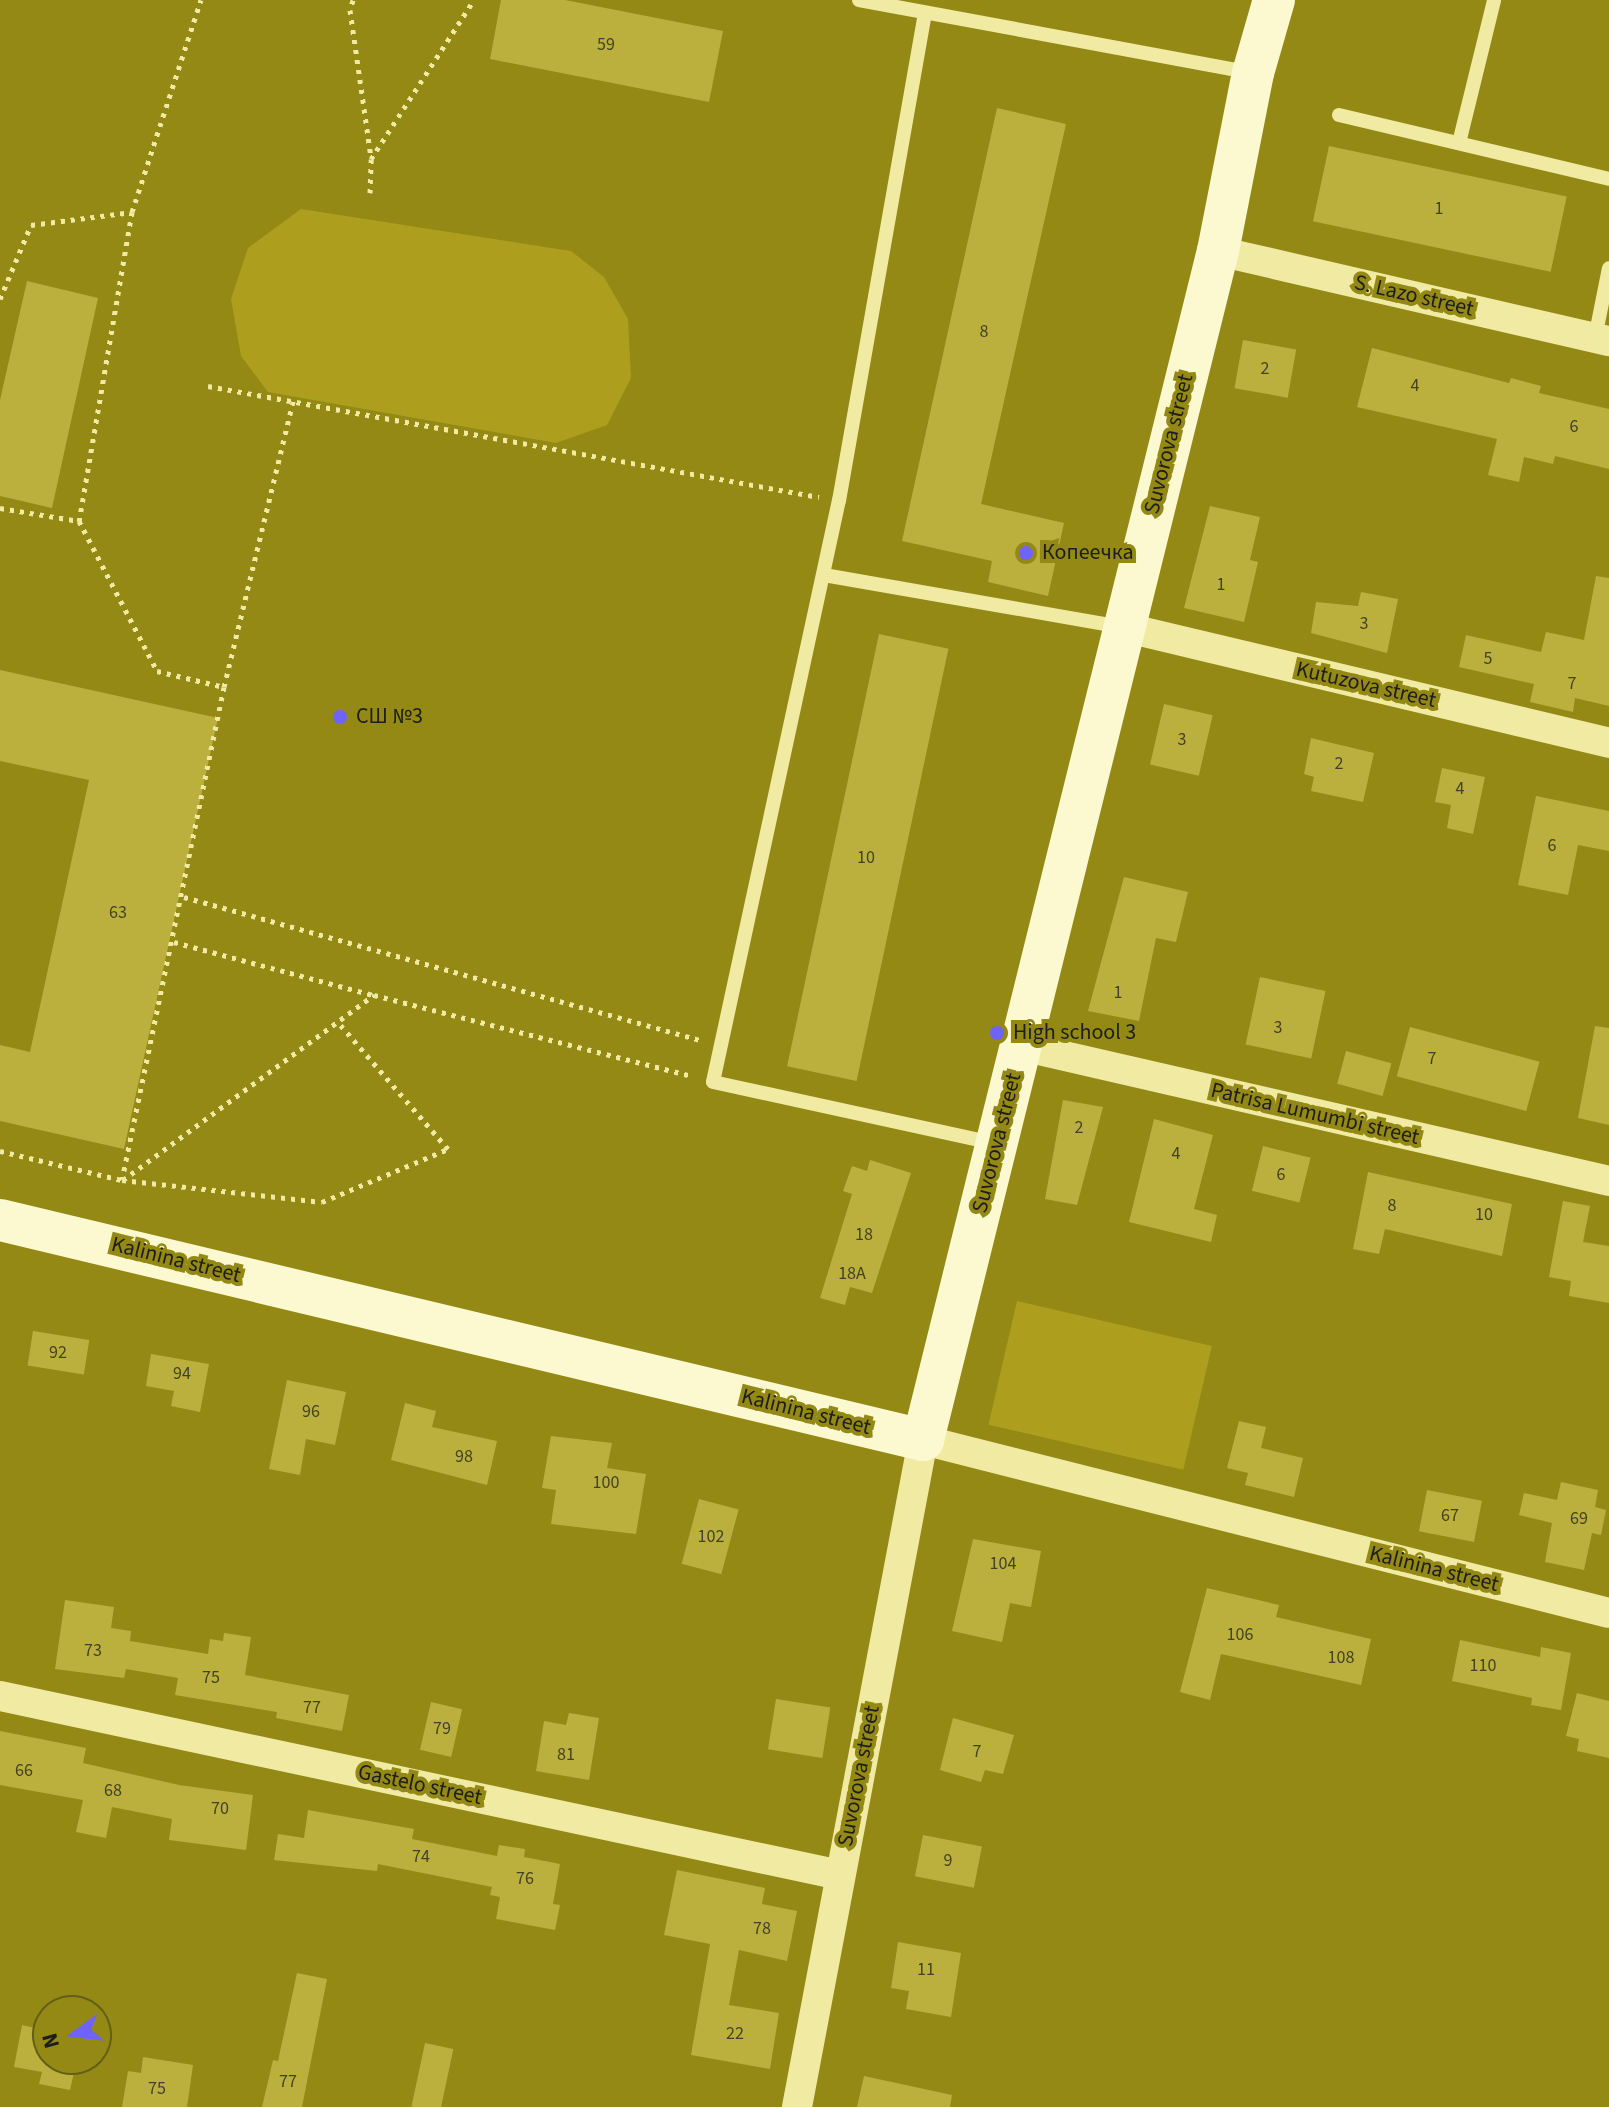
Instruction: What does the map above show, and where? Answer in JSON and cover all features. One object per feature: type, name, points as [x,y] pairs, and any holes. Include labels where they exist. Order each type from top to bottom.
[{"type":"main road","name":"Suvorova street","points":[[923,1440],[1218,251],[1253,73],[1274,0]]},
{"type":"main road","name":"Kalinina street","points":[[0,1220],[923,1440]]},
{"type":"street","name":"S. Lazo street","points":[[1218,251],[1602,339]]},
{"type":"street","name":"Kutuzova street","points":[[1123,627],[1609,743]]},
{"type":"street","name":"Patrisa Lumumbi street","points":[[1021,1046],[1609,1181]]},
{"type":"street","name":"Kalinina street","points":[[923,1440],[1609,1613]]},
{"type":"street","name":"Suvorova street","points":[[797,2107],[923,1440]]},
{"type":"street","name":"Gastelo street","points":[[0,1696],[840,1875]]},
{"type":"lane","points":[[859,0],[1253,73]]},
{"type":"lane","points":[[1459,143],[1494,0]]},
{"type":"lane","points":[[925,13],[839,500],[713,1082],[996,1144]]},
{"type":"lane","points":[[1339,115],[1609,179]]},
{"type":"lane","points":[[1602,339],[1609,268]]},
{"type":"lane","points":[[824,575],[1123,627]]},
{"type":"path","points":[[201,0],[132,212],[79,521],[157,671],[224,687]]},
{"type":"path","points":[[353,0],[350,10],[371,159],[370,193]]},
{"type":"path","points":[[371,159],[474,0]]},
{"type":"path","points":[[0,299],[31,225],[132,212]]},
{"type":"path","points":[[208,386],[839,500]]},
{"type":"path","points":[[122,1180],[184,897],[224,687],[293,401]]},
{"type":"path","points":[[0,508],[79,521]]},
{"type":"path","points":[[184,897],[721,1046]]},
{"type":"path","points":[[174,942],[713,1082]]},
{"type":"path","points":[[122,1180],[374,995]]},
{"type":"path","points":[[0,1151],[122,1180],[322,1202],[448,1149],[338,1022]]},
{"type":"shaded area","points":[[301,209],[571,251],[604,277],[628,319],[631,378],[607,425],[556,443],[268,392],[241,356],[231,299],[248,248]]},
{"type":"shaded area","points":[[1017,1301],[1212,1346],[1183,1470],[988,1425]]},
{"type":"building","points":[[501,0],[565,0],[723,31],[709,102],[490,59]]},
{"type":"building","points":[[997,108],[1066,124],[981,504],[1064,523],[1048,596],[988,582],[992,561],[902,541]]},
{"type":"building","points":[[1329,146],[1567,197],[1551,272],[1313,221]]},
{"type":"building","points":[[27,281],[98,298],[52,508],[0,496],[0,400]]},
{"type":"building","points":[[1243,340],[1296,349],[1288,398],[1234,388]]},
{"type":"building","points":[[1372,348],[1509,383],[1511,378],[1541,386],[1539,393],[1609,409],[1609,469],[1555,456],[1553,464],[1524,457],[1519,482],[1488,475],[1497,439],[1357,407]]},
{"type":"building","points":[[1210,506],[1260,517],[1250,560],[1258,562],[1244,622],[1184,608]]},
{"type":"building","points":[[1596,576],[1609,578],[1609,706],[1575,698],[1573,712],[1530,702],[1534,684],[1459,667],[1466,635],[1541,652],[1546,632],[1584,640]]},
{"type":"building","points":[[1361,592],[1398,599],[1387,653],[1311,633],[1316,602],[1358,606]]},
{"type":"building","points":[[879,634],[948,649],[857,1081],[787,1066]]},
{"type":"building","points":[[0,670],[218,718],[124,1149],[0,1121],[0,1045],[30,1052],[89,780],[0,761]]},
{"type":"building","points":[[1164,704],[1213,715],[1199,776],[1150,764]]},
{"type":"building","points":[[1311,738],[1374,753],[1363,802],[1311,791],[1314,777],[1304,774]]},
{"type":"building","points":[[1442,768],[1485,777],[1473,834],[1447,828],[1451,805],[1435,802]]},
{"type":"building","points":[[1536,796],[1609,811],[1609,851],[1578,845],[1568,895],[1518,885]]},
{"type":"building","points":[[1124,877],[1188,892],[1176,942],[1156,938],[1139,1021],[1088,1011]]},
{"type":"building","points":[[1260,977],[1326,991],[1311,1058],[1246,1044]]},
{"type":"building","points":[[1595,1026],[1609,1028],[1609,1125],[1578,1118]]},
{"type":"building","points":[[1410,1027],[1539,1062],[1526,1111],[1397,1076]]},
{"type":"building","points":[[1346,1051],[1391,1063],[1383,1096],[1337,1084]]},
{"type":"building","points":[[1063,1100],[1103,1107],[1077,1205],[1045,1199]]},
{"type":"building","points":[[1154,1119],[1213,1135],[1194,1209],[1217,1215],[1211,1242],[1129,1222]]},
{"type":"building","points":[[1263,1146],[1311,1158],[1299,1202],[1252,1191]]},
{"type":"building","points":[[870,1160],[911,1173],[872,1293],[850,1287],[845,1305],[820,1298],[852,1194],[843,1191],[852,1166],[867,1171]]},
{"type":"building","points":[[1368,1172],[1512,1204],[1502,1256],[1385,1229],[1379,1254],[1353,1249]]},
{"type":"building","points":[[1563,1201],[1590,1206],[1583,1242],[1609,1246],[1609,1303],[1569,1296],[1571,1281],[1549,1277]]},
{"type":"building","points":[[33,1331],[89,1340],[84,1374],[28,1366]]},
{"type":"building","points":[[151,1354],[209,1364],[200,1412],[171,1406],[174,1391],[146,1386]]},
{"type":"building","points":[[287,1380],[346,1392],[335,1445],[306,1439],[300,1475],[269,1469]]},
{"type":"building","points":[[405,1403],[436,1411],[432,1427],[497,1441],[487,1485],[391,1460]]},
{"type":"building","points":[[1239,1421],[1266,1427],[1261,1448],[1303,1458],[1294,1497],[1245,1485],[1248,1473],[1227,1468]]},
{"type":"building","points":[[551,1436],[612,1443],[607,1468],[646,1474],[636,1534],[551,1524],[556,1490],[542,1488]]},
{"type":"building","points":[[1561,1482],[1598,1490],[1595,1507],[1606,1510],[1601,1535],[1592,1533],[1584,1570],[1545,1562],[1552,1523],[1519,1515],[1524,1493],[1557,1500]]},
{"type":"building","points":[[1427,1490],[1482,1501],[1474,1542],[1419,1531]]},
{"type":"building","points":[[699,1499],[739,1510],[721,1574],[682,1564]]},
{"type":"building","points":[[973,1539],[1041,1551],[1031,1607],[1010,1603],[1002,1642],[952,1631]]},
{"type":"building","points":[[1207,1588],[1279,1605],[1276,1617],[1371,1639],[1361,1685],[1221,1654],[1210,1700],[1180,1692]]},
{"type":"building","points":[[65,1600],[114,1607],[111,1628],[131,1631],[130,1641],[208,1654],[210,1639],[223,1641],[224,1633],[251,1637],[245,1675],[349,1695],[342,1731],[276,1718],[277,1712],[175,1695],[178,1678],[126,1669],[124,1678],[55,1669]]},
{"type":"building","points":[[1460,1640],[1540,1657],[1541,1647],[1571,1653],[1561,1710],[1531,1705],[1532,1698],[1452,1681]]},
{"type":"building","points":[[1577,1693],[1609,1701],[1609,1758],[1577,1751],[1579,1739],[1566,1736]]},
{"type":"building","points":[[776,1699],[830,1708],[822,1758],[768,1749]]},
{"type":"building","points":[[431,1702],[462,1709],[451,1757],[420,1750]]},
{"type":"building","points":[[569,1713],[599,1718],[589,1780],[536,1771],[544,1721],[566,1725]]},
{"type":"building","points":[[953,1718],[1014,1735],[1003,1774],[985,1770],[981,1782],[940,1770]]},
{"type":"building","points":[[0,1731],[86,1748],[83,1763],[179,1785],[253,1795],[246,1850],[169,1840],[172,1819],[112,1807],[106,1838],[76,1832],[83,1800],[0,1785]]},
{"type":"building","points":[[308,1810],[414,1829],[412,1839],[497,1856],[499,1845],[525,1849],[524,1857],[560,1864],[553,1904],[560,1905],[555,1930],[496,1919],[500,1897],[490,1895],[492,1887],[378,1864],[377,1871],[274,1860],[278,1834],[304,1838]]},
{"type":"building","points":[[923,1835],[982,1846],[974,1888],[915,1876]]},
{"type":"building","points":[[677,1870],[765,1888],[762,1904],[797,1911],[787,1961],[739,1950],[729,2005],[779,2013],[770,2069],[691,2055],[710,1944],[664,1935]]},
{"type":"building","points":[[898,1942],[961,1953],[951,2017],[906,2009],[909,1991],[891,1988]]},
{"type":"building","points":[[297,1973],[327,1979],[302,2107],[262,2107],[273,2060],[278,2061]]},
{"type":"building","points":[[22,2025],[32,2027],[32,2070],[14,2067]]},
{"type":"building","points":[[425,2043],[453,2049],[441,2107],[411,2107]]},
{"type":"building","points":[[143,2057],[193,2065],[187,2107],[122,2107],[128,2071],[141,2073]]},
{"type":"building","points":[[41,2075],[73,2075],[70,2090],[39,2084]]},
{"type":"building","points":[[864,2076],[952,2095],[950,2107],[857,2107]]},
{"type":"place","name":"Копеечка","points":[[1026,553]]},
{"type":"place","name":"СШ №3","points":[[340,717]]},
{"type":"place","name":"High school 3","points":[[997,1033]]}]
